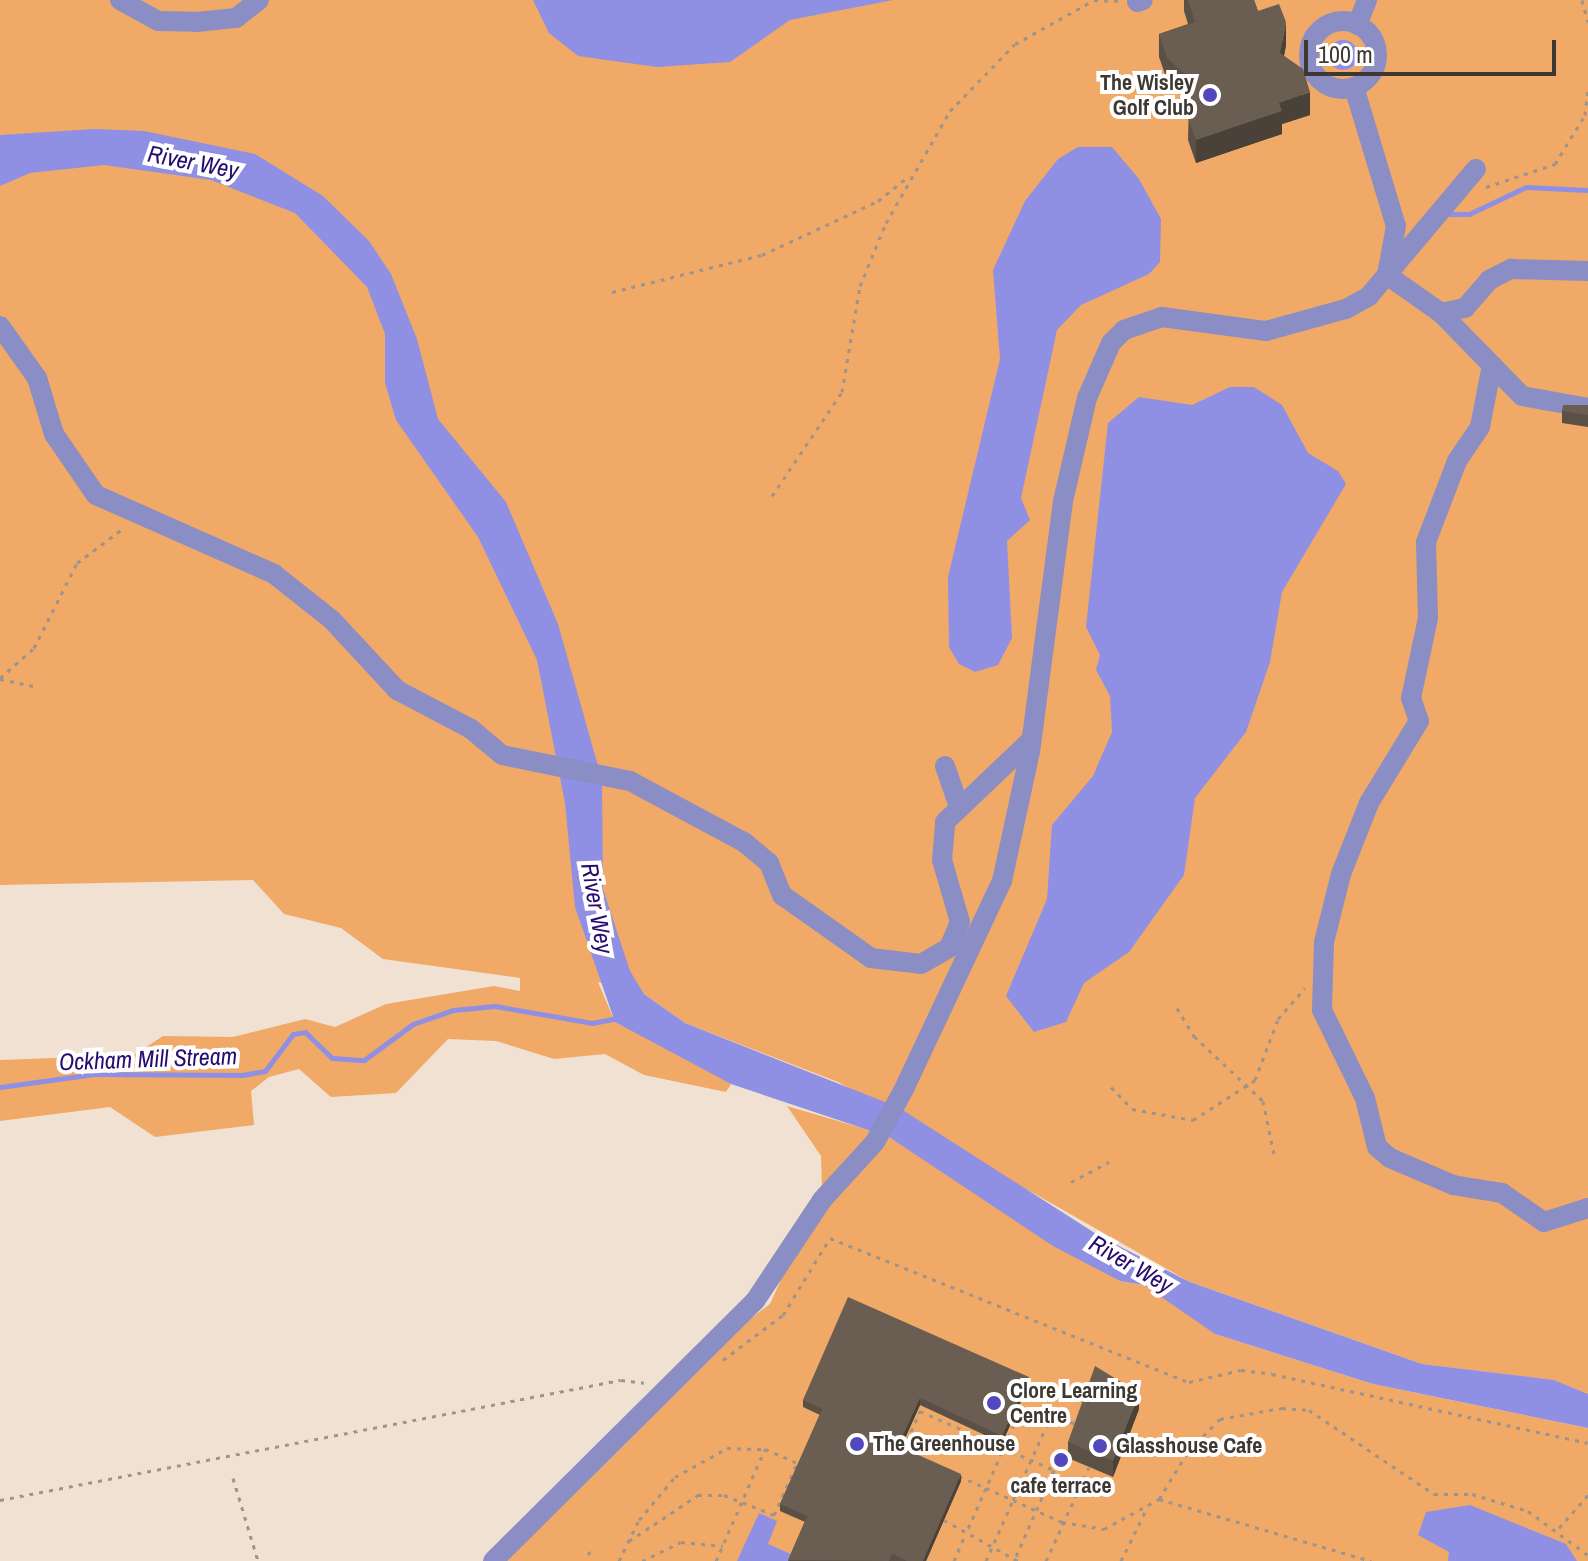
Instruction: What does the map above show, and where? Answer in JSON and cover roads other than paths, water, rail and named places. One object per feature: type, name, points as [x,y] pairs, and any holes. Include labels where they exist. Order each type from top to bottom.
[{"type":"lane","points":[[120,0],[158,21],[197,22],[236,18],[259,0]]},
{"type":"lane","points":[[1357,25],[1367,0]]},
{"type":"lane","points":[[1329,24],[1357,25],[1373,38],[1376,62],[1354,87],[1327,86],[1302,69],[1319,32],[1329,24]]},
{"type":"lane","points":[[1354,87],[1396,226],[1387,275]]},
{"type":"lane","points":[[493,1561],[659,1391],[755,1301],[822,1200],[875,1142],[904,1089],[1002,881],[1031,740],[1063,501],[1087,398],[1111,343],[1132,326],[1162,317],[1236,331],[1295,327],[1346,309],[1387,275],[1478,180]]},
{"type":"lane","points":[[1441,313],[1465,308],[1489,280],[1511,269],[1588,271]]},
{"type":"lane","points":[[1387,275],[1441,313],[1522,396],[1588,408]]},
{"type":"lane","points":[[0,326],[37,378],[54,434],[96,495],[143,520],[274,574],[332,620],[397,690],[471,729],[502,755],[612,778],[750,846],[769,863],[782,895],[886,964],[937,958],[958,932],[940,842],[958,803],[1031,740]]},
{"type":"lane","points":[[1492,365],[1480,427],[1457,461],[1426,542],[1428,618],[1411,698],[1419,721],[1369,803],[1341,874],[1321,970],[1322,1010],[1365,1098],[1377,1147],[1453,1185],[1502,1193],[1544,1222],[1588,1208]]},
{"type":"lane","points":[[945,766],[958,803]]},
{"type":"water","points":[[533,0],[893,0],[790,20],[730,62],[657,67],[578,56],[549,33]]},
{"type":"water","points":[[1343,40],[1354,44],[1358,55],[1354,66],[1343,70],[1332,66],[1328,55],[1332,44]]},
{"type":"water","name":"River Wey","points":[[95,129],[144,131],[255,154],[323,196],[369,241],[391,274],[417,339],[438,419],[506,502],[558,624],[602,780],[603,889],[630,971],[644,994],[685,1023],[890,1104],[874,1132],[731,1084],[615,1022],[575,907],[565,803],[537,660],[478,537],[396,420],[385,383],[385,334],[367,287],[295,213],[211,180],[104,165],[30,173],[0,186],[0,135]]},
{"type":"water","points":[[1078,147],[1112,147],[1139,179],[1161,219],[1160,262],[1149,274],[1081,305],[1057,330],[1021,498],[1030,520],[1007,541],[1012,638],[998,665],[975,672],[959,664],[949,647],[948,577],[1000,359],[993,270],[1025,201],[1058,159]]},
{"type":"water","points":[[1230,387],[1254,387],[1282,405],[1308,453],[1338,471],[1346,484],[1282,592],[1270,662],[1246,732],[1195,798],[1184,875],[1129,952],[1084,983],[1066,1022],[1034,1032],[1006,996],[1047,899],[1052,825],[1093,776],[1112,732],[1110,696],[1096,670],[1100,655],[1086,627],[1108,423],[1139,397],[1192,405]]},
{"type":"water","name":"River Wey","points":[[901,1109],[1101,1237],[1190,1282],[1422,1364],[1554,1380],[1588,1394],[1588,1428],[1373,1384],[1215,1334],[1144,1285],[1120,1281],[1053,1246],[886,1135]]},
{"type":"water","points":[[1470,1505],[1566,1544],[1577,1561],[1448,1561],[1449,1552],[1418,1535],[1426,1512]]},
{"type":"water","points":[[759,1513],[777,1521],[768,1544],[793,1555],[791,1561],[737,1561]]},
{"type":"waterway","points":[[1447,214],[1469,214],[1526,187],[1588,190]]},
{"type":"waterway","name":"Ockham Mill Stream","points":[[0,1087],[94,1074],[242,1075],[265,1071],[293,1034],[305,1032],[332,1058],[364,1060],[413,1024],[453,1010],[495,1006],[592,1023],[617,1018]]},
{"type":"place","name":"The Wisley Golf Club","points":[[1210,95]]},
{"type":"place","name":"Clore Learning Centre","points":[[994,1403]]},
{"type":"place","name":"The Greenhouse","points":[[857,1444]]},
{"type":"place","name":"Glasshouse Cafe","points":[[1100,1446]]},
{"type":"place","name":"cafe terrace","points":[[1061,1460]]}]
